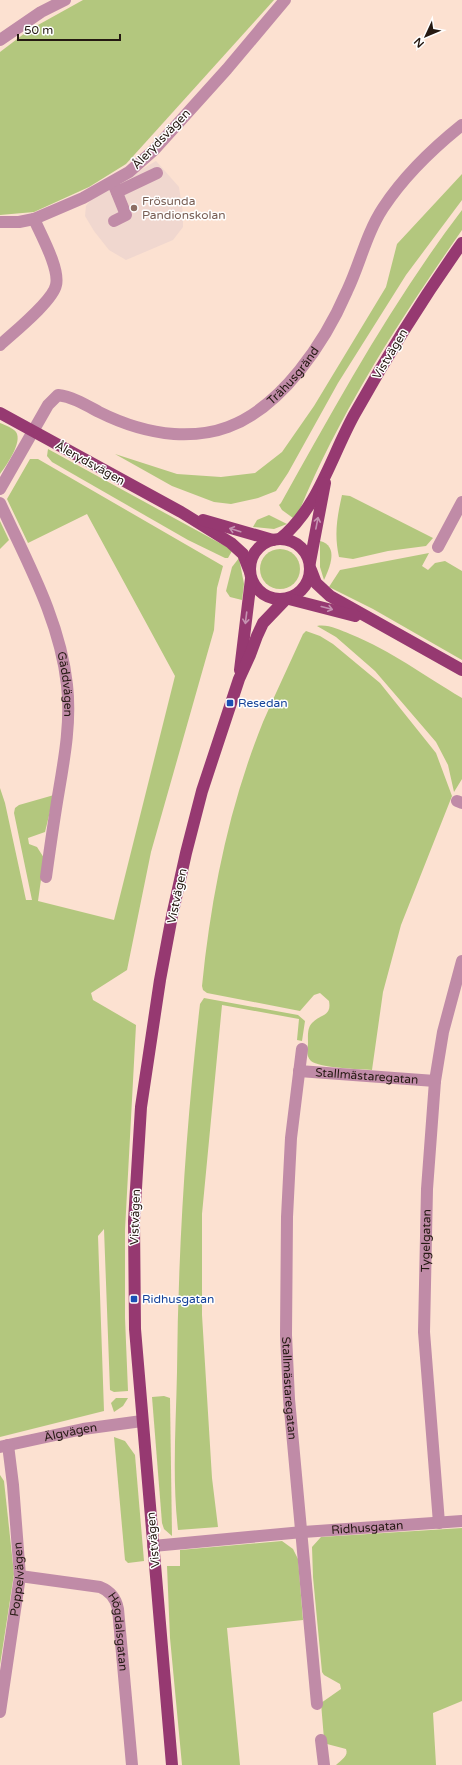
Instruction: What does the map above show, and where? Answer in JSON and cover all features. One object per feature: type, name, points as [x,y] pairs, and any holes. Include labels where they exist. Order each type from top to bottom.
[{"type":"main road","name":"Vistvägen","points":[[276,539],[296,525],[302,517],[327,472],[353,417],[378,372],[438,277],[462,243]]},
{"type":"main road","name":"Ålerydsvägen","points":[[0,413],[181,512],[235,546],[243,554],[251,575]]},
{"type":"main road","name":"Vistvägen","points":[[310,566],[327,472]]},
{"type":"main road","name":"Ålerydsvägen","points":[[181,512],[276,539]]},
{"type":"main road","points":[[378,622],[288,599],[269,598],[261,593],[251,575],[251,561],[263,544],[276,539],[290,540],[299,545],[306,552],[316,583],[330,596],[378,622],[462,670]]},
{"type":"main road","points":[[288,599],[298,594],[305,588],[309,580],[310,566]]},
{"type":"main road","name":"Vistvägen","points":[[238,679],[251,575]]},
{"type":"main road","name":"Vistvägen","points":[[172,1765],[135,1329],[134,1221],[142,1100],[160,980],[186,853],[215,748],[238,679],[250,656],[263,623],[288,599]]},
{"type":"street","points":[[0,40],[41,12],[66,0]]},
{"type":"street","name":"Ålerydsvägen","points":[[0,222],[19,222],[34,219],[115,187],[154,150],[227,69],[285,0]]},
{"type":"street","name":"Trähusgränd","points":[[34,431],[48,405],[58,395],[69,396],[124,423],[141,429],[175,434],[204,432],[228,428],[265,407],[307,360],[332,321],[348,291],[373,226],[383,208],[414,169],[462,125]]},
{"type":"street","points":[[114,221],[126,215],[115,187],[157,172]]},
{"type":"street","points":[[0,345],[52,296],[56,285],[55,270],[34,219]]},
{"type":"street","points":[[0,489],[34,431]]},
{"type":"street","points":[[438,548],[462,502]]},
{"type":"street","name":"Gäddvägen","points":[[0,503],[50,614],[58,640],[67,685],[68,726],[66,750],[46,877]]},
{"type":"street","name":"Tygelgatan","points":[[439,1523],[424,1332],[426,1189],[435,1081],[443,1032],[462,961]]},
{"type":"street","name":"Stallmästaregatan","points":[[302,1049],[291,1138],[288,1202],[286,1329],[290,1399],[303,1532],[317,1704]]},
{"type":"street","name":"Stallmästaregatan","points":[[299,1071],[435,1081]]},
{"type":"street","name":"Älgvägen","points":[[4,1446],[83,1429],[142,1421]]},
{"type":"street","name":"Poppelvägen","points":[[0,1712],[20,1576],[13,1485],[4,1446]]},
{"type":"street","name":"Ridhusgatan","points":[[153,1546],[303,1532],[462,1521]]},
{"type":"street","name":"Högdalsgatan","points":[[20,1576],[100,1587],[109,1592],[115,1598],[118,1609],[132,1765]]},
{"type":"street","points":[[321,1740],[324,1765]]},
{"type":"shaded area","name":"Frösunda Pandionskolan","points":[[156,161],[179,187],[183,213],[183,227],[173,240],[126,260],[109,250],[94,231],[85,216],[86,206],[92,198]]},
{"type":"green space","points":[[83,0],[274,0],[126,164],[89,187],[34,212],[0,215],[0,52],[29,30]]},
{"type":"green space","points":[[462,174],[462,200],[406,275],[338,383],[288,473],[276,491],[258,498],[231,504],[214,502],[172,486],[115,454],[177,474],[221,477],[255,473],[282,452],[314,406],[386,287],[397,244]]},
{"type":"green space","points":[[462,210],[462,230],[372,367],[333,439],[298,514],[293,518],[282,510],[279,505],[366,354],[436,245]]},
{"type":"green space","points":[[0,423],[13,429],[18,436],[16,448],[0,474]]},
{"type":"green space","points":[[48,449],[227,547],[232,551],[228,558],[225,558],[188,540],[52,462],[47,456]]},
{"type":"green space","points":[[30,459],[38,459],[223,566],[217,588],[214,630],[151,852],[127,970],[91,993],[93,1000],[136,1025],[125,1230],[125,1318],[128,1391],[114,1392],[110,1390],[104,1229],[98,1236],[104,1411],[0,1437],[0,788],[5,803],[26,900],[32,900],[14,813],[15,808],[19,805],[54,795],[45,832],[28,838],[29,844],[37,847],[44,858],[38,901],[114,920],[175,676],[87,514],[28,543],[7,499]]},
{"type":"green space","points":[[342,495],[350,496],[433,538],[426,546],[388,551],[353,559],[339,557],[337,549],[337,526]]},
{"type":"green space","points":[[269,515],[287,524],[274,529],[253,527],[257,520]]},
{"type":"green space","points":[[0,521],[9,540],[0,549]]},
{"type":"green space","points":[[320,541],[329,547],[331,552],[329,569],[324,580],[320,567]]},
{"type":"green space","points":[[280,549],[288,551],[294,555],[298,561],[300,569],[298,577],[294,583],[288,587],[280,589],[272,587],[266,583],[262,577],[260,569],[262,561],[266,555],[272,551]]},
{"type":"green space","points":[[429,553],[422,566],[428,570],[435,563],[445,561],[462,571],[462,660],[373,609],[329,587],[340,570]]},
{"type":"green space","points":[[239,558],[244,584],[242,600],[230,597],[226,591],[232,567]]},
{"type":"green space","points":[[317,626],[334,628],[380,648],[462,698],[462,779],[454,792],[448,765],[436,742],[375,671],[336,637]]},
{"type":"green space","points":[[306,631],[320,636],[333,644],[380,683],[436,753],[452,796],[401,925],[383,992],[372,1070],[322,1065],[309,1059],[307,1051],[309,1027],[315,1020],[325,1015],[329,1010],[329,1001],[320,993],[314,995],[300,1011],[207,993],[203,990],[202,986],[216,885],[240,786],[263,722],[303,634]]},
{"type":"green space","points":[[204,998],[298,1015],[305,1021],[302,1041],[297,1040],[299,1019],[222,1005],[202,1214],[202,1315],[212,1478],[218,1527],[178,1530],[175,1491],[175,1451],[181,1234],[195,1050],[200,1004]]},
{"type":"green space","points":[[164,1396],[170,1398],[172,1536],[164,1529],[162,1523],[152,1397]]},
{"type":"green space","points":[[116,1398],[128,1398],[123,1406],[114,1412],[111,1403]]},
{"type":"green space","points":[[114,1437],[125,1441],[135,1455],[144,1561],[128,1563],[125,1560]]},
{"type":"green space","points":[[0,1475],[4,1481],[14,1574],[0,1665]]},
{"type":"green space","points":[[462,1528],[462,1701],[433,1713],[436,1765],[336,1765],[344,1758],[347,1751],[346,1749],[327,1744],[324,1739],[321,1703],[341,1689],[340,1684],[324,1675],[322,1672],[313,1577],[312,1547],[321,1537]]},
{"type":"green space","points":[[282,1541],[293,1549],[298,1559],[303,1620],[227,1628],[240,1765],[182,1765],[170,1638],[167,1566],[180,1566],[180,1550]]},
{"type":"place","name":"Frösunda Pandionskolan","points":[[134,208]]},
{"type":"place","name":"Resedan","points":[[230,703]]},
{"type":"place","name":"Ridhusgatan","points":[[134,1299]]}]
